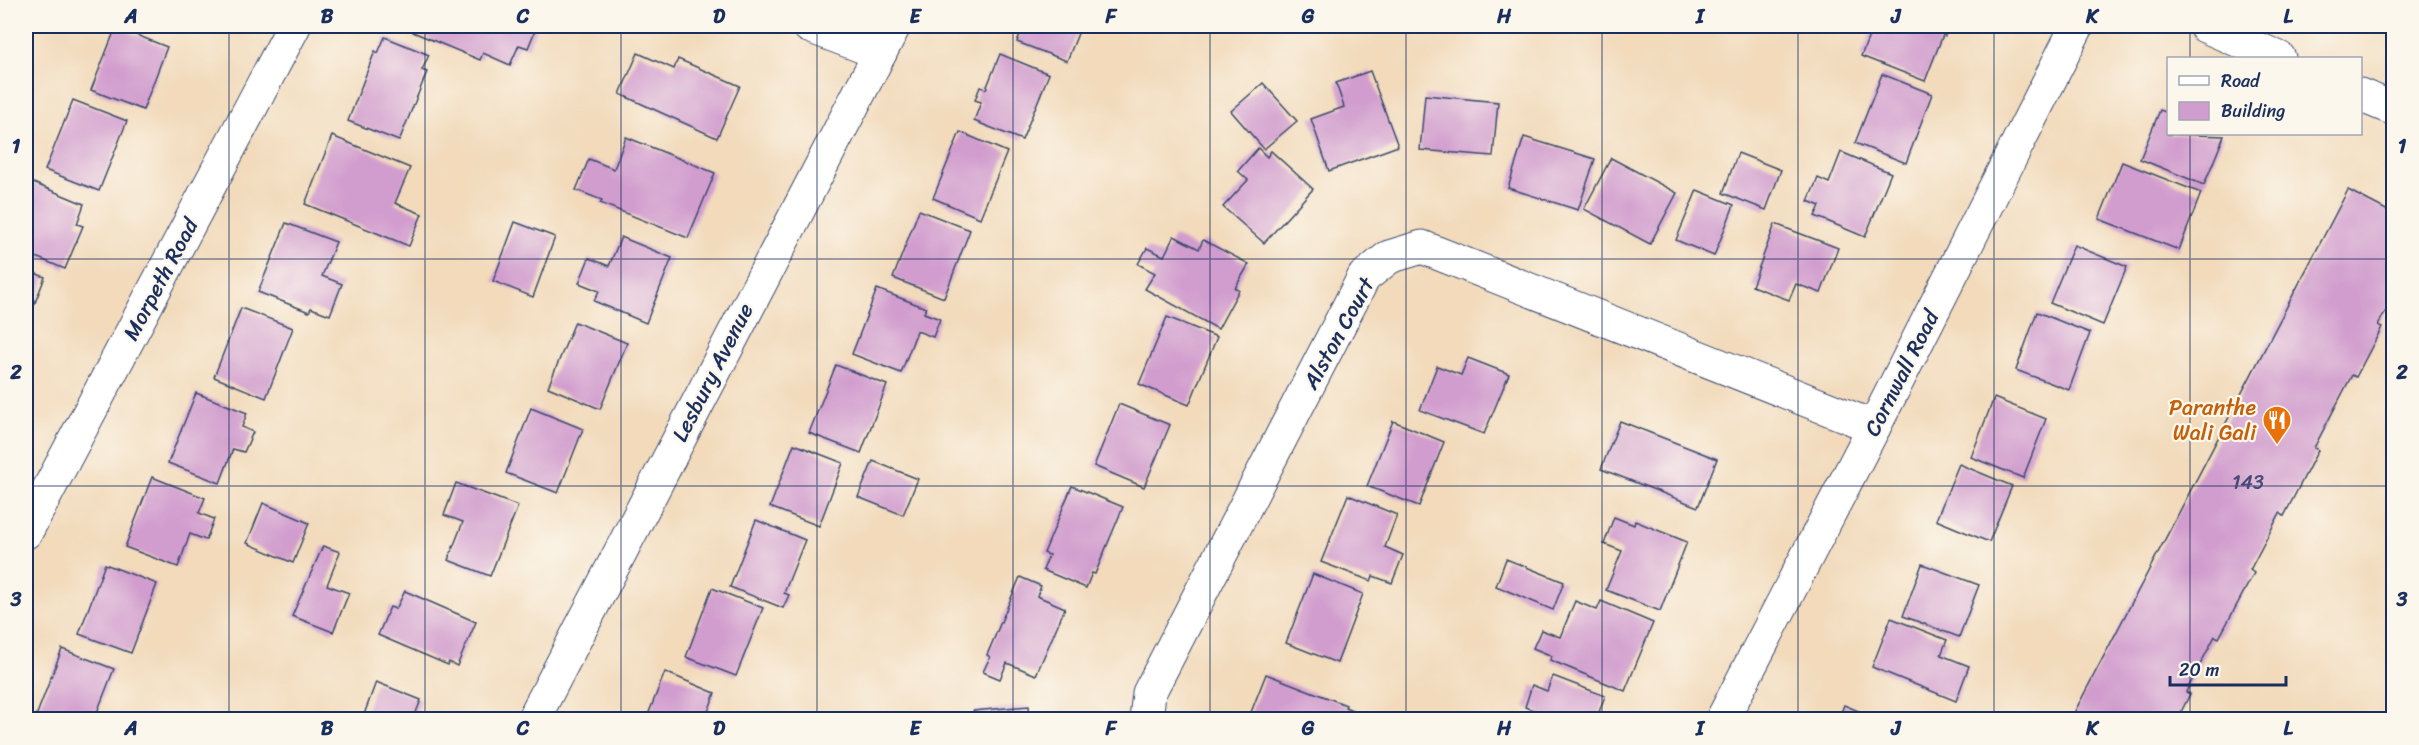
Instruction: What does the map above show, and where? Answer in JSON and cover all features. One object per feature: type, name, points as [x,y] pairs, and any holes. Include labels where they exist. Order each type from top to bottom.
[{"type":"street","name":"Morpeth Road","points":[[26,532],[294,26]]},
{"type":"street","points":[[809,26],[887,39]]},
{"type":"street","name":"Cornwall Road","points":[[1722,720],[1874,427],[2077,26]]},
{"type":"street","points":[[2205,26],[2277,57]]},
{"type":"street","name":"Lesbury Avenue","points":[[533,720],[887,39]]},
{"type":"street","points":[[2362,94],[2394,109]]},
{"type":"street","name":"Alston Court","points":[[1146,720],[1149,693],[1364,277],[1389,257],[1422,247],[1874,427]]},
{"type":"building","points":[[162,26],[186,26],[183,34]]},
{"type":"building","points":[[416,26],[537,26],[528,48],[519,45],[510,65],[483,53],[480,60],[413,32]]},
{"type":"building","points":[[1023,26],[1081,26],[1067,61],[1017,42]]},
{"type":"building","points":[[1873,26],[1949,26],[1945,36],[1943,35],[1925,81],[1861,56]]},
{"type":"building","points":[[116,27],[167,47],[143,110],[91,90]]},
{"type":"building","points":[[385,37],[429,55],[422,70],[427,72],[399,141],[348,121],[375,51],[378,53]]},
{"type":"building","points":[[638,53],[674,69],[678,59],[740,86],[717,138],[620,94]]},
{"type":"building","points":[[1000,54],[1049,74],[1022,140],[974,121],[981,102],[975,100],[980,87],[986,89]]},
{"type":"building","points":[[1370,71],[1398,146],[1329,171],[1311,119],[1344,107],[1336,83]]},
{"type":"building","points":[[1882,74],[1932,94],[1906,163],[1855,143]]},
{"type":"building","points":[[1263,83],[1297,121],[1264,149],[1231,111]]},
{"type":"building","points":[[1425,95],[1498,102],[1493,156],[1420,150]]},
{"type":"building","points":[[73,100],[127,121],[99,191],[45,170]]},
{"type":"building","points":[[2160,110],[2167,113],[2167,135],[2224,136],[2204,185],[2140,159]]},
{"type":"building","points":[[960,132],[1007,152],[980,218],[933,198]]},
{"type":"building","points":[[332,136],[410,168],[395,203],[422,214],[409,246],[305,204]]},
{"type":"building","points":[[626,137],[715,173],[688,238],[600,203],[602,200],[576,190],[589,159],[614,169]]},
{"type":"building","points":[[1524,137],[1595,159],[1578,210],[1508,188]]},
{"type":"building","points":[[1258,148],[1267,157],[1271,151],[1313,189],[1264,243],[1223,207],[1248,180],[1238,171]]},
{"type":"building","points":[[1841,152],[1891,173],[1865,237],[1815,216],[1820,206],[1808,201],[1818,178],[1829,183]]},
{"type":"building","points":[[1738,153],[1781,170],[1766,210],[1723,193]]},
{"type":"building","points":[[1611,158],[1677,193],[1650,244],[1584,209]]},
{"type":"building","points":[[2122,162],[2201,193],[2179,250],[2099,219]]},
{"type":"building","points":[[31,182],[84,204],[77,224],[83,226],[65,269],[26,253],[26,197]]},
{"type":"building","points":[[1697,190],[1734,205],[1714,256],[1676,240]]},
{"type":"building","points":[[2348,190],[2394,214],[2394,296],[2378,325],[2382,327],[2356,377],[2352,375],[2314,448],[2318,450],[2284,516],[2280,513],[2250,570],[2254,573],[2219,638],[2215,636],[2186,692],[2190,694],[2177,720],[2081,720],[2073,715]]},
{"type":"building","points":[[919,210],[970,230],[944,298],[893,278]]},
{"type":"building","points":[[515,222],[555,237],[533,297],[493,281]]},
{"type":"building","points":[[286,223],[336,242],[322,276],[342,284],[330,315],[311,308],[309,312],[258,292]]},
{"type":"building","points":[[1775,224],[1838,248],[1821,293],[1796,284],[1789,300],[1752,286]]},
{"type":"building","points":[[1174,236],[1199,249],[1203,240],[1249,264],[1235,288],[1239,290],[1218,329],[1145,289],[1155,273],[1138,264],[1147,248],[1164,256]]},
{"type":"building","points":[[621,237],[672,258],[646,323],[594,301],[599,291],[579,283],[589,258],[609,266]]},
{"type":"building","points":[[2074,245],[2127,267],[2103,325],[2050,303]]},
{"type":"building","points":[[26,270],[45,277],[26,326]]},
{"type":"building","points":[[877,289],[926,308],[924,313],[940,319],[933,337],[917,331],[901,373],[852,354]]},
{"type":"building","points":[[241,308],[293,328],[266,398],[214,377]]},
{"type":"building","points":[[2037,312],[2090,333],[2069,390],[2016,370]]},
{"type":"building","points":[[1167,317],[1217,337],[1189,405],[1139,384]]},
{"type":"building","points":[[575,322],[627,343],[600,409],[548,387]]},
{"type":"building","points":[[1468,358],[1509,374],[1484,434],[1420,410],[1437,366],[1461,375]]},
{"type":"building","points":[[836,365],[887,385],[861,453],[809,433]]},
{"type":"building","points":[[196,393],[247,413],[242,427],[253,432],[244,452],[233,449],[220,483],[168,463]]},
{"type":"building","points":[[1994,398],[2046,419],[2023,478],[1971,457]]},
{"type":"building","points":[[1119,404],[1170,425],[1144,487],[1094,466]]},
{"type":"building","points":[[531,408],[583,429],[558,493],[506,473]]},
{"type":"building","points":[[1393,421],[1444,442],[1419,506],[1367,486]]},
{"type":"building","points":[[1620,421],[1717,459],[1698,507],[1601,469]]},
{"type":"building","points":[[794,444],[843,463],[819,526],[770,507]]},
{"type":"building","points":[[873,461],[918,479],[903,515],[858,497]]},
{"type":"building","points":[[1959,464],[2012,486],[1989,542],[1936,520]]},
{"type":"building","points":[[152,477],[205,498],[199,513],[214,519],[206,540],[190,534],[178,567],[125,547]]},
{"type":"building","points":[[456,483],[518,506],[490,576],[448,560],[463,522],[444,515]]},
{"type":"building","points":[[1072,486],[1123,507],[1095,574],[1092,573],[1086,588],[1043,570],[1049,555],[1044,553]]},
{"type":"building","points":[[1348,495],[1397,515],[1385,547],[1403,555],[1392,583],[1373,576],[1371,581],[1321,562]]},
{"type":"building","points":[[263,503],[309,523],[293,563],[247,543]]},
{"type":"building","points":[[1614,517],[1634,525],[1635,521],[1687,542],[1660,611],[1606,590],[1622,551],[1604,544]]},
{"type":"building","points":[[756,520],[805,540],[784,593],[789,595],[783,608],[730,587]]},
{"type":"building","points":[[323,546],[340,552],[327,585],[349,593],[333,632],[292,616]]},
{"type":"building","points":[[1506,559],[1564,582],[1553,610],[1496,586]]},
{"type":"building","points":[[105,564],[157,584],[131,653],[79,634]]},
{"type":"building","points":[[1922,564],[1979,585],[1959,637],[1903,616]]},
{"type":"building","points":[[1313,574],[1363,594],[1337,663],[1286,643]]},
{"type":"building","points":[[1020,577],[1041,586],[1037,596],[1065,608],[1036,675],[1007,663],[1000,679],[983,672],[990,657],[987,655]]},
{"type":"building","points":[[712,588],[763,608],[736,676],[686,657]]},
{"type":"building","points":[[405,591],[476,622],[457,666],[449,662],[448,665],[378,635],[390,607],[396,609]]},
{"type":"building","points":[[1575,601],[1597,610],[1601,601],[1653,623],[1625,691],[1550,660],[1552,656],[1533,648],[1541,630],[1560,637]]},
{"type":"building","points":[[1891,618],[1947,640],[1941,655],[1969,666],[1956,701],[1872,667]]},
{"type":"building","points":[[62,649],[114,669],[94,720],[35,719]]},
{"type":"building","points":[[665,672],[715,693],[705,720],[646,720]]},
{"type":"building","points":[[1266,674],[1346,705],[1345,707],[1364,715],[1362,720],[1248,720]]},
{"type":"building","points":[[1553,676],[1605,696],[1596,720],[1535,720],[1538,712],[1525,707],[1532,685],[1547,691]]},
{"type":"building","points":[[376,682],[421,700],[413,720],[362,720]]},
{"type":"building","points":[[1844,705],[1878,719],[1878,720],[1838,720]]},
{"type":"building","points":[[1029,706],[1030,720],[974,720],[973,711]]},
{"type":"place","name":"Paranthe Wali Gali","points":[[2277,446]]}]
